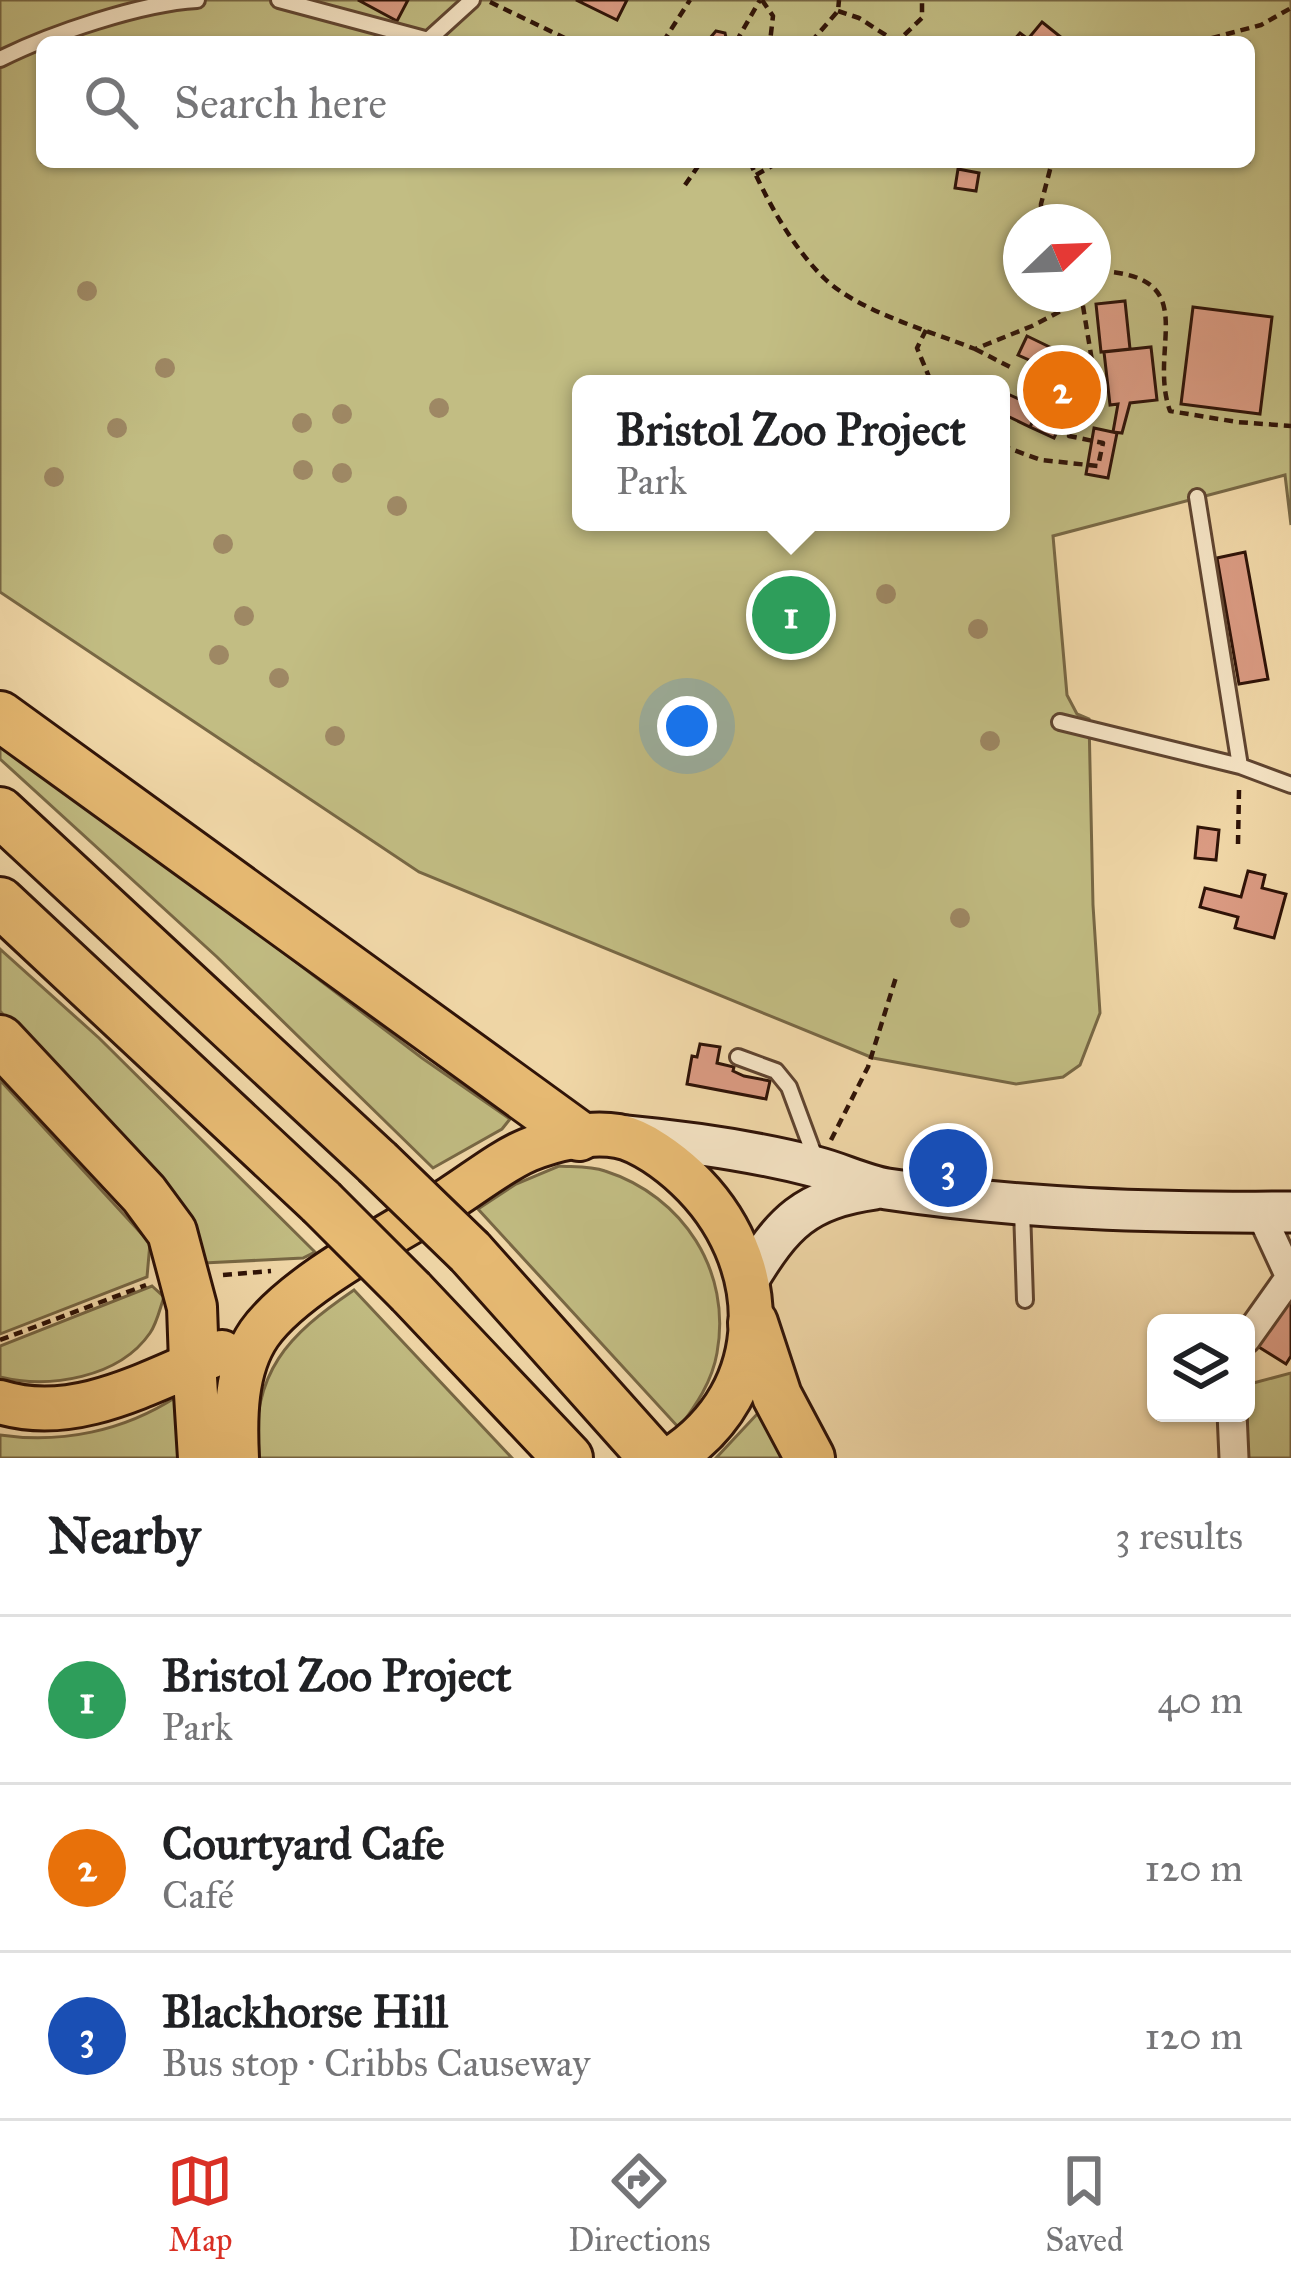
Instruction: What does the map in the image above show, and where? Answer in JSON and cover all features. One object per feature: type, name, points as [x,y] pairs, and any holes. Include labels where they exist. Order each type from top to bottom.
[{"type":"highway","points":[[0,716],[599,1136]]},
{"type":"highway","points":[[0,812],[470,1252],[653,1458]]},
{"type":"highway","points":[[0,902],[321,1202],[568,1458]]},
{"type":"highway","points":[[0,1040],[144,1194],[172,1232],[192,1307],[194,1362]]},
{"type":"highway","points":[[750,1302],[777,1396],[810,1458]]},
{"type":"main road","points":[[599,1136],[671,1163],[711,1201],[733,1242],[750,1302],[746,1367],[736,1390],[693,1444],[672,1458]]},
{"type":"main road","points":[[237,1458],[240,1387],[256,1338],[272,1319],[309,1288],[527,1150],[599,1136],[702,1144],[818,1168],[881,1188],[1022,1205],[1275,1212]]},
{"type":"main road","points":[[750,1302],[789,1223],[833,1195],[881,1188]]},
{"type":"main road","points":[[0,1402],[36,1407],[100,1401],[256,1338]]},
{"type":"main road","points":[[194,1362],[200,1458]]},
{"type":"street","points":[[1255,1327],[1291,1278],[1275,1212]]},
{"type":"street","points":[[1232,1422],[1234,1458]]},
{"type":"lane","points":[[61,36],[168,2],[196,0]]},
{"type":"lane","points":[[279,0],[413,36]]},
{"type":"lane","points":[[437,36],[472,0]]},
{"type":"lane","points":[[0,59],[36,44]]},
{"type":"lane","points":[[1197,496],[1240,766]]},
{"type":"lane","points":[[1060,722],[1240,766],[1291,785]]},
{"type":"lane","points":[[738,1057],[776,1071],[789,1087],[818,1168]]},
{"type":"lane","points":[[1022,1205],[1025,1300]]},
{"type":"path","points":[[485,0],[560,36]]},
{"type":"path","points":[[667,36],[690,0]]},
{"type":"path","points":[[740,36],[761,0],[772,16],[770,36]]},
{"type":"path","points":[[816,36],[838,11],[839,0]]},
{"type":"path","points":[[903,36],[922,17],[922,0]]},
{"type":"path","points":[[1220,36],[1261,25],[1291,8]]},
{"type":"path","points":[[838,11],[860,18],[887,36]]},
{"type":"path","points":[[685,185],[696,168]]},
{"type":"path","points":[[753,168],[802,253],[827,281],[852,298],[1012,368]]},
{"type":"path","points":[[756,175],[768,168]]},
{"type":"path","points":[[1041,204],[1050,168]]},
{"type":"path","points":[[1111,270],[1130,272],[1153,283],[1163,303],[1168,334],[1165,397],[1170,411],[1291,426]]},
{"type":"path","points":[[976,349],[1058,312]]},
{"type":"path","points":[[1010,449],[1041,460],[1098,466],[1103,443],[1069,436],[1094,373],[1086,312]]},
{"type":"path","points":[[926,330],[917,348],[928,375]]},
{"type":"path","points":[[1238,844],[1240,766]]},
{"type":"path","points":[[818,1168],[868,1067],[897,974]]},
{"type":"shaded area","points":[[0,0],[1291,0],[1291,525],[1285,475],[1053,536],[1067,695],[1077,714],[1089,719],[1100,1013],[1080,1065],[1063,1077],[1016,1084],[873,1058],[419,872],[0,592]]},
{"type":"shaded area","points":[[0,737],[422,1058],[510,1119],[502,1129],[433,1168],[217,957],[0,759]]},
{"type":"shaded area","points":[[0,949],[99,1038],[315,1252],[303,1258],[204,1263],[166,1194],[0,1011]]},
{"type":"shaded area","points":[[0,1080],[150,1243],[147,1277],[0,1334]]},
{"type":"shaded area","points":[[559,1166],[605,1171],[658,1198],[679,1218],[709,1266],[720,1323],[715,1364],[679,1428],[478,1209],[516,1184]]},
{"type":"shaded area","points":[[152,1286],[164,1297],[155,1325],[120,1361],[61,1380],[0,1377],[0,1346]]},
{"type":"shaded area","points":[[354,1290],[512,1458],[257,1458],[261,1402],[278,1359],[310,1323]]},
{"type":"shaded area","points":[[1291,1373],[1291,1458],[1248,1458],[1247,1422],[1255,1422],[1255,1383]]},
{"type":"shaded area","points":[[176,1397],[184,1458],[0,1458],[0,1435],[46,1438],[91,1432],[135,1419]]},
{"type":"shaded area","points":[[759,1412],[782,1458],[716,1458]]},
{"type":"building","points":[[358,0],[408,0],[397,21]]},
{"type":"building","points":[[576,0],[627,0],[617,20]]},
{"type":"building","points":[[1042,22],[1060,36],[1030,36]]},
{"type":"building","points":[[958,169],[979,173],[976,191],[955,188]]},
{"type":"building","points":[[1125,301],[1130,349],[1101,352],[1097,312],[1111,312],[1111,302]]},
{"type":"building","points":[[1193,307],[1272,317],[1260,414],[1181,404]]},
{"type":"building","points":[[1027,336],[1064,354],[1056,372],[1018,355]]},
{"type":"building","points":[[1151,347],[1157,400],[1130,403],[1122,433],[1113,432],[1118,404],[1110,405],[1104,352]]},
{"type":"building","points":[[1064,353],[1089,365],[1054,438],[1030,427]]},
{"type":"building","points":[[1010,395],[1039,408],[1030,427],[1010,417]]},
{"type":"building","points":[[1094,428],[1117,433],[1108,478],[1086,474]]},
{"type":"building","points":[[1245,552],[1268,679],[1239,684],[1217,558]]},
{"type":"building","points":[[1198,827],[1219,830],[1216,860],[1195,858]]},
{"type":"building","points":[[1248,871],[1265,875],[1262,888],[1286,894],[1274,938],[1235,928],[1238,917],[1200,907],[1205,888],[1241,897]]},
{"type":"building","points":[[700,1044],[720,1047],[717,1063],[734,1067],[733,1071],[744,1076],[770,1081],[766,1099],[687,1084],[692,1056],[697,1057]]},
{"type":"building","points":[[1284,1298],[1291,1303],[1291,1356],[1286,1364],[1255,1342]]},
{"type":"place","name":"Courtyard Cafe","points":[[1062,390]]},
{"type":"place","name":"Bristol Zoo Project","points":[[791,615]]},
{"type":"place","name":"Blackhorse Hill","points":[[948,1168]]}]
